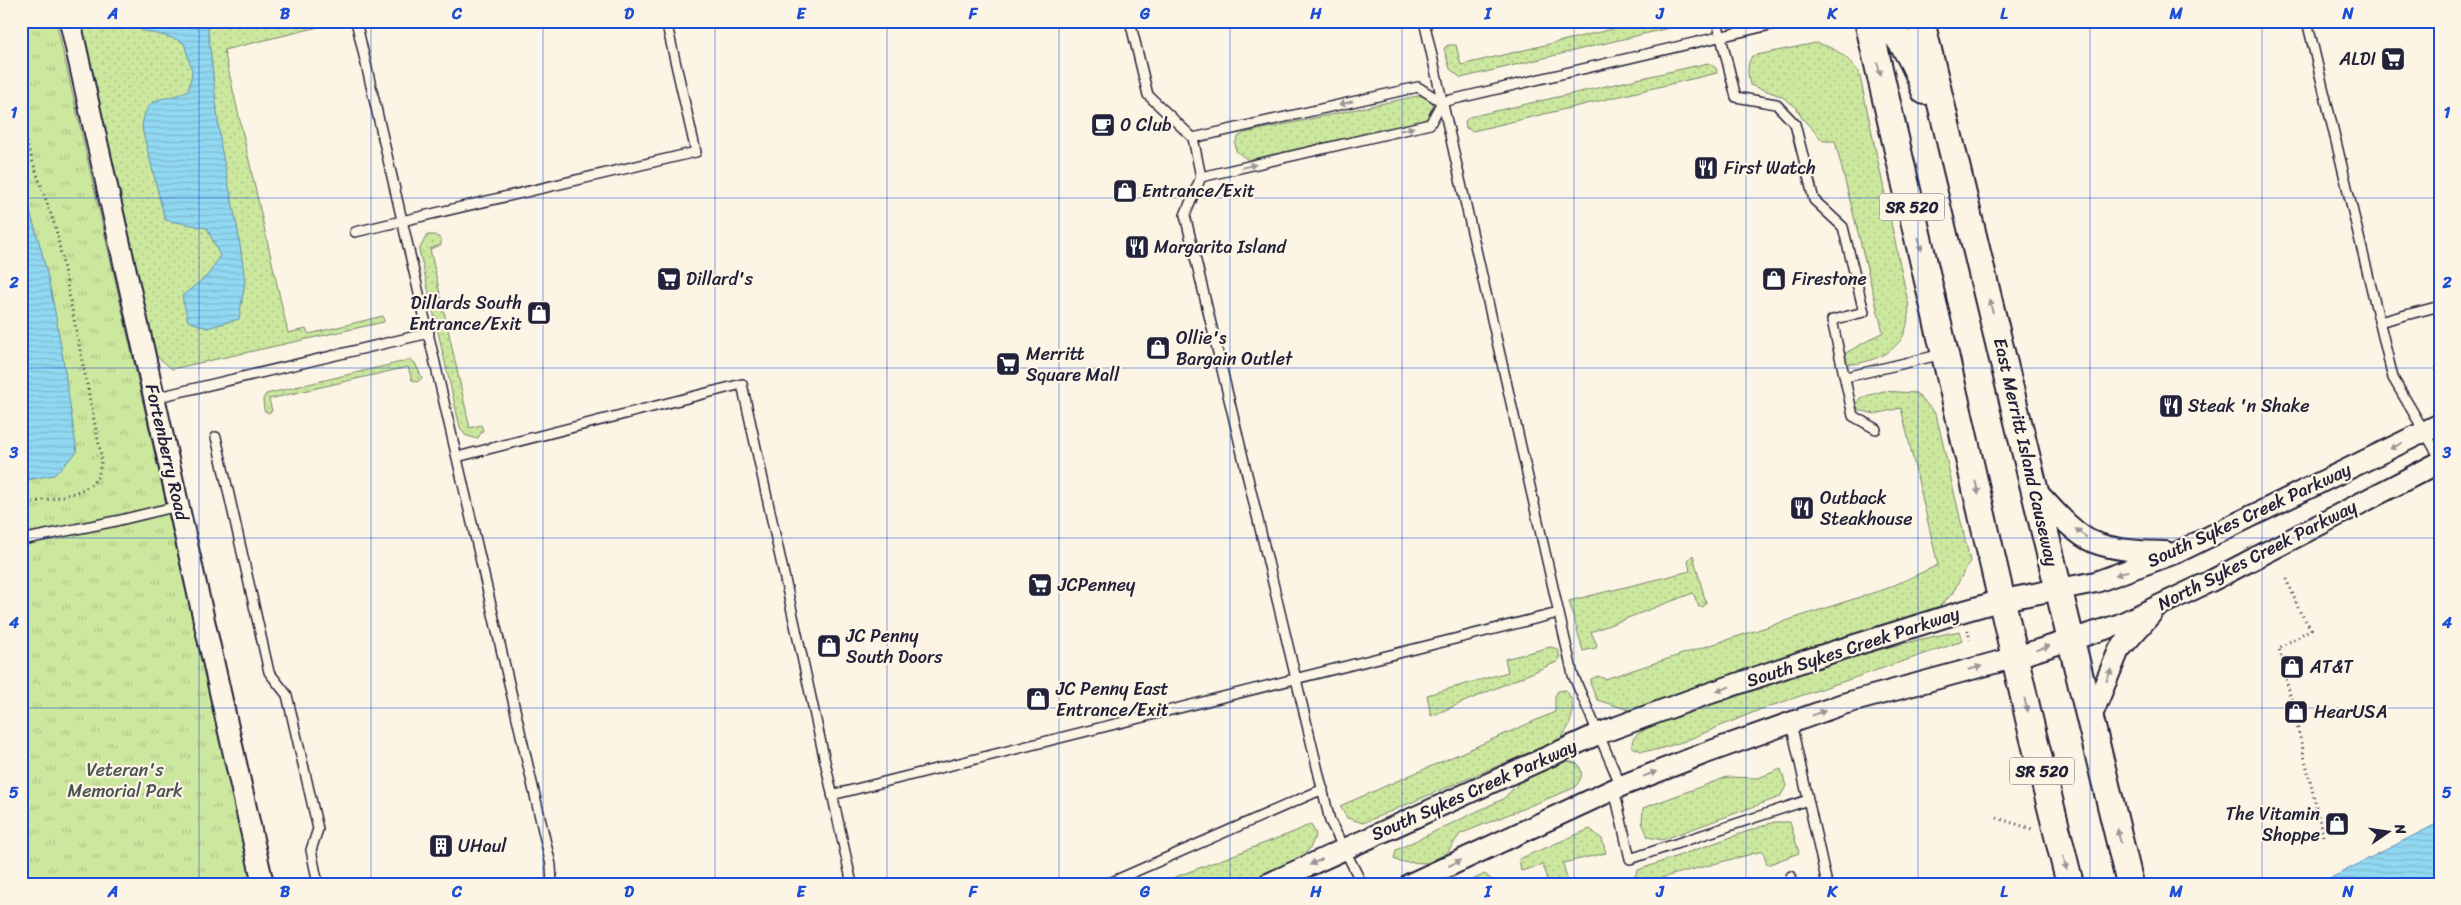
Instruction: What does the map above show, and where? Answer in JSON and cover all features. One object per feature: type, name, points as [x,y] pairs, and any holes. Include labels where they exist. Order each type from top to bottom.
[{"type":"main road","name":"SR 520","points":[[1868,21],[2070,884]]},
{"type":"main road","points":[[1884,21],[1902,40],[1918,70],[1959,185]]},
{"type":"main road","name":"East Merritt Island Causeway","points":[[1921,21],[1959,185],[2130,884]]},
{"type":"street","name":"Fortenberry Road","points":[[70,21],[263,884]]},
{"type":"street","name":"South Sykes Creek Parkway","points":[[1268,884],[1598,734],[1807,660],[2003,600],[2096,582],[2178,552],[2432,428]]},
{"type":"street","name":"North Sykes Creek Parkway","points":[[2071,639],[2118,625],[2156,608],[2440,460]]},
{"type":"street","points":[[2035,490],[2070,525],[2092,542],[2125,550],[2178,552]]},
{"type":"street","points":[[2090,720],[2119,650],[2156,608]]},
{"type":"street","points":[[1410,884],[1617,787],[1842,704],[2016,657],[2071,639]]},
{"type":"lane","points":[[356,21],[551,865],[552,884]]},
{"type":"lane","points":[[355,232],[696,152],[666,21]]},
{"type":"lane","points":[[1130,21],[1148,95],[1193,138],[1201,177],[1185,215],[1330,821],[1362,884]]},
{"type":"lane","points":[[1424,21],[1573,675],[1598,734],[1617,787],[1630,859],[1808,800]]},
{"type":"lane","points":[[1717,21],[1736,97],[1776,104],[1795,124],[1814,200],[1843,226],[1864,312],[1832,320],[1853,416],[1876,429]]},
{"type":"lane","points":[[1193,138],[1418,87],[1442,102],[1787,21]]},
{"type":"lane","points":[[2307,21],[2393,378],[2432,428],[2440,460]]},
{"type":"lane","points":[[1201,177],[1430,124],[1442,102]]},
{"type":"lane","points":[[2379,322],[2440,306]]},
{"type":"lane","points":[[154,398],[429,333]]},
{"type":"lane","points":[[1846,377],[1946,354]]},
{"type":"lane","points":[[457,457],[742,384],[852,884]]},
{"type":"lane","points":[[216,437],[269,672],[287,696],[318,829],[311,850],[318,884]]},
{"type":"lane","points":[[21,540],[116,521],[178,506]]},
{"type":"lane","points":[[832,795],[1558,613]]},
{"type":"lane","points":[[1790,723],[1827,884]]},
{"type":"lane","points":[[1108,884],[1323,789]]},
{"type":"path","points":[[21,128],[56,229],[102,460],[98,476],[90,486],[80,492],[21,504]]},
{"type":"path","points":[[2286,579],[2298,610],[2311,629],[2279,648],[2324,836]]},
{"type":"path","points":[[1968,630],[1970,640]]},
{"type":"path","points":[[1997,818],[2031,828],[2032,834]]},
{"type":"green space","name":"Veteran's Memorial Park","points":[[21,21],[56,21],[253,884],[21,884]]},
{"type":"green space","points":[[80,21],[330,21],[331,24],[224,50],[288,333],[306,329],[309,334],[383,316],[384,322],[172,369],[152,352]]},
{"type":"green space","points":[[1646,21],[1698,21],[1461,78],[1450,69],[1444,48],[1448,45],[1456,45],[1461,65]]},
{"type":"green space","points":[[1816,43],[1830,47],[1840,53],[1859,72],[1909,307],[1906,328],[1902,338],[1890,351],[1865,362],[1849,364],[1844,360],[1844,354],[1883,332],[1835,141],[1823,141],[1802,118],[1796,107],[1781,96],[1750,85],[1748,66],[1752,56]]},
{"type":"green space","points":[[1708,63],[1716,68],[1717,73],[1473,131],[1466,128],[1465,121],[1469,117]]},
{"type":"green space","points":[[1417,96],[1425,96],[1432,101],[1434,108],[1432,116],[1421,121],[1248,160],[1236,151],[1235,143],[1239,136],[1245,133]]},
{"type":"green space","points":[[427,235],[435,235],[441,239],[441,245],[430,249],[470,428],[481,425],[483,430],[477,439],[465,435],[460,427],[419,250]]},
{"type":"green space","points":[[410,360],[415,363],[422,378],[417,382],[412,380],[408,367],[269,399],[272,411],[268,413],[264,410],[263,399],[266,394]]},
{"type":"green space","points":[[1883,391],[1916,393],[1936,414],[1970,561],[1952,594],[1940,606],[1753,667],[1636,708],[1629,710],[1597,700],[1590,683],[1591,679],[1598,676],[1605,679],[1888,588],[1938,565],[1901,408],[1875,414],[1859,410],[1856,405],[1860,398]]},
{"type":"green space","points":[[1693,555],[1706,603],[1703,607],[1699,607],[1693,593],[1591,632],[1597,645],[1596,648],[1583,651],[1569,601],[1690,571],[1688,560]]},
{"type":"green space","points":[[1960,631],[1963,641],[1759,710],[1685,741],[1656,750],[1641,751],[1632,747],[1633,739],[1636,735],[1655,724],[1674,717],[1835,663],[1897,645]]},
{"type":"green space","points":[[1550,647],[1558,649],[1560,659],[1557,662],[1431,716],[1427,695],[1508,672],[1505,659]]},
{"type":"green space","points":[[1566,690],[1570,696],[1573,708],[1571,721],[1561,739],[1363,823],[1347,818],[1340,806],[1555,712],[1555,696],[1558,691]]},
{"type":"green space","points":[[1568,761],[1578,764],[1581,771],[1580,779],[1574,788],[1460,834],[1447,853],[1428,863],[1400,862],[1394,859],[1396,850],[1503,799],[1523,779]]},
{"type":"green space","points":[[1781,769],[1786,786],[1780,797],[1662,840],[1648,837],[1642,822],[1643,808],[1727,777],[1758,778]]},
{"type":"green space","points":[[1774,822],[1790,822],[1799,853],[1767,865],[1763,851],[1638,884],[1631,884],[1638,870]]},
{"type":"green space","points":[[1311,824],[1316,835],[1310,848],[1303,856],[1243,884],[1157,884],[1294,832]]},
{"type":"green space","points":[[1590,829],[1602,839],[1606,853],[1563,863],[1568,884],[1548,884],[1543,865],[1521,871],[1519,859]]},
{"type":"green space","points":[[1485,874],[1496,884],[1464,884]]},
{"type":"green space","points":[[1318,878],[1329,881],[1329,884],[1298,884]]},
{"type":"water","points":[[126,21],[207,21],[221,147],[238,231],[245,281],[239,319],[207,328],[188,321],[182,296],[208,275],[220,256],[207,228],[165,220],[142,128],[144,115],[153,102],[181,94],[189,89],[192,71],[184,43],[147,32]]},
{"type":"water","points":[[21,187],[42,252],[50,285],[77,452],[54,475],[21,481]]},
{"type":"water","points":[[2440,822],[2440,884],[2319,884]]},
{"type":"place","name":"ALDI","points":[[2393,59]]},
{"type":"place","name":"0 Club","points":[[1103,125]]},
{"type":"place","name":"First Watch","points":[[1706,168]]},
{"type":"place","name":"Entrance/Exit","points":[[1125,191]]},
{"type":"place","name":"Margarita Island","points":[[1137,247]]},
{"type":"place","name":"Dillard's","points":[[669,279]]},
{"type":"place","name":"Firestone","points":[[1774,279]]},
{"type":"place","name":"Dillards South Entrance/Exit","points":[[539,313]]},
{"type":"place","name":"Ollie's Bargain Outlet","points":[[1158,348]]},
{"type":"place","name":"Merritt Square Mall","points":[[1008,364]]},
{"type":"place","name":"Steak 'n Shake","points":[[2171,406]]},
{"type":"place","name":"Outback Steakhouse","points":[[1802,508]]},
{"type":"place","name":"JCPenney","points":[[1040,585]]},
{"type":"place","name":"JC Penny South Doors","points":[[829,646]]},
{"type":"place","name":"AT&T","points":[[2292,667]]},
{"type":"place","name":"JC Penny East Entrance/Exit","points":[[1038,699]]},
{"type":"place","name":"HearUSA","points":[[2296,712]]},
{"type":"place","name":"The Vitamin Shoppe","points":[[2337,824]]},
{"type":"place","name":"UHaul","points":[[441,846]]}]
